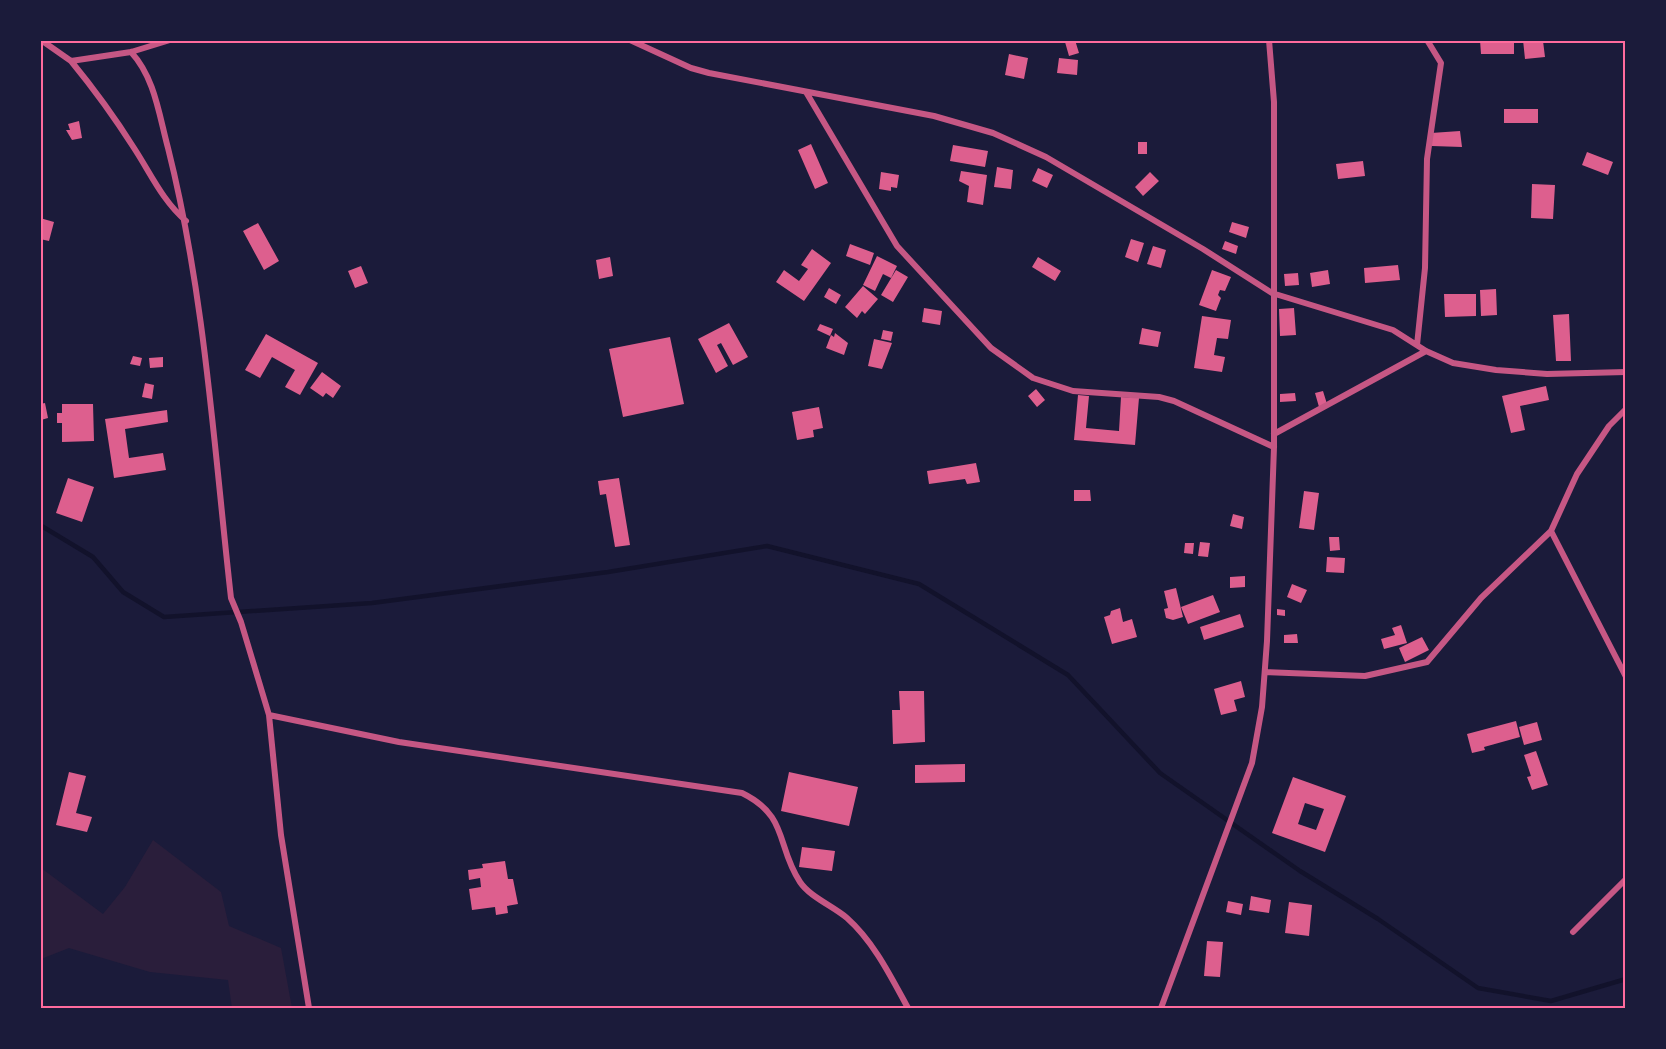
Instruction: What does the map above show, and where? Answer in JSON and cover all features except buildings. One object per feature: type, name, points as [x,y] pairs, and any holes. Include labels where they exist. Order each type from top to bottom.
[{"type":"street","points":[[41,40],[71,61],[123,132],[170,207],[186,221]]},
{"type":"street","points":[[71,61],[131,52],[170,40]]},
{"type":"street","points":[[630,40],[692,68],[934,116],[993,133],[1046,158],[1203,249],[1272,293],[1393,330],[1426,351],[1453,363],[1496,370],[1547,374],[1626,372]]},
{"type":"street","points":[[1161,1008],[1252,763],[1265,672],[1274,447],[1272,293],[1274,102],[1269,40]]},
{"type":"street","points":[[1417,345],[1425,268],[1427,159],[1441,63],[1427,40]]},
{"type":"street","points":[[131,52],[143,66],[154,93],[186,221],[231,598],[241,622],[269,715],[281,834],[309,1008]]},
{"type":"street","points":[[806,92],[897,246],[991,348],[1033,378],[1073,391],[1166,399],[1274,447]]},
{"type":"street","points":[[1274,434],[1426,351]]},
{"type":"street","points":[[1265,672],[1365,676],[1427,662],[1481,598],[1551,531],[1576,474],[1609,426],[1626,409]]},
{"type":"street","points":[[1551,531],[1626,676]]},
{"type":"street","points":[[269,715],[399,742],[742,793],[758,801],[772,815],[783,836],[801,884],[848,919],[884,963],[908,1008]]},
{"type":"street","points":[[1573,932],[1626,879]]},
{"type":"shaded area","points":[[153,840],[221,892],[229,926],[281,948],[292,1008],[232,1008],[228,980],[150,972],[69,948],[41,959],[41,868],[103,914],[125,887]]},
{"type":"waterway","points":[[40,525],[93,557],[123,592],[164,617],[372,603],[608,572],[767,546],[919,584],[1068,675],[1160,773],[1300,871],[1378,919],[1478,988],[1551,1001],[1626,979]]}]
